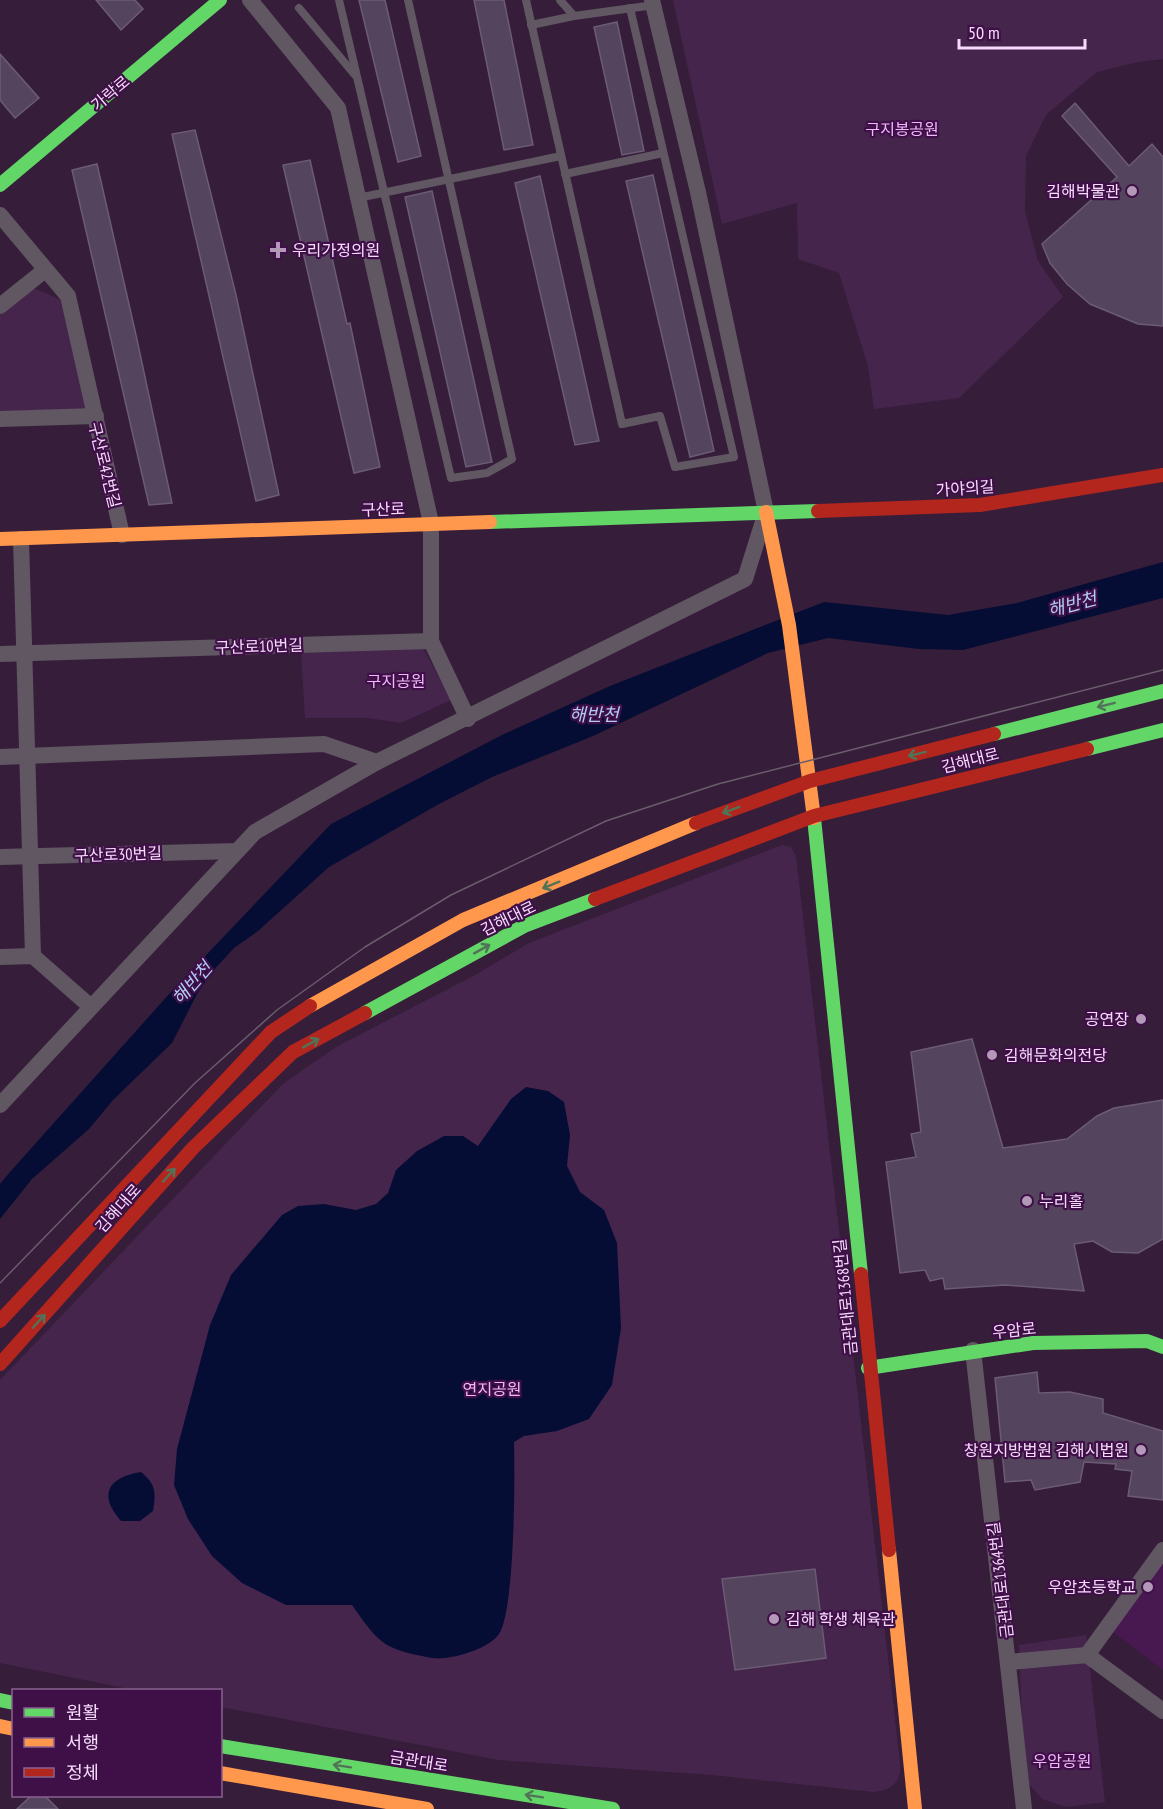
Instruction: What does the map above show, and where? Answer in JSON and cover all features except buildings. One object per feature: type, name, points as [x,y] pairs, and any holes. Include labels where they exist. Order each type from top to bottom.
[{"type":"main road","name":"가락로","points":[[0,185],[220,0]]},
{"type":"main road","name":"가야의길","points":[[766,512],[980,505],[1163,475]]},
{"type":"main road","name":"구산로","points":[[0,539],[766,512]]},
{"type":"main road","name":"금관대로1368번길","points":[[766,512],[781,578],[803,716],[868,1368],[915,1809]]},
{"type":"main road","name":"김해대로","points":[[0,1321],[271,1032],[314,1003],[463,920],[687,826],[810,781],[1163,691]]},
{"type":"main road","name":"김해대로","points":[[0,1364],[193,1148],[293,1052],[524,927],[814,816],[1163,730]]},
{"type":"main road","name":"우암로","points":[[868,1368],[973,1350],[1033,1343],[1148,1341],[1163,1347]]},
{"type":"main road","name":"금관대로","points":[[222,1746],[613,1809]]},
{"type":"main road","points":[[222,1773],[427,1809]]},
{"type":"main road","points":[[331,1793],[352,1809]]},
{"type":"street","points":[[250,0],[338,108],[431,523],[431,641],[468,719]]},
{"type":"street","points":[[0,1105],[255,832],[377,762],[468,719],[745,579],[766,512],[698,192],[653,3]]},
{"type":"street","points":[[0,215],[68,296],[96,416]]},
{"type":"street","points":[[0,306],[45,270]]},
{"type":"street","name":"구산로42번길","points":[[0,419],[96,416],[122,535]]},
{"type":"street","points":[[21,539],[33,956]]},
{"type":"street","name":"구산로10번길","points":[[0,654],[431,641]]},
{"type":"street","points":[[0,757],[324,744],[377,762]]},
{"type":"street","name":"구산로30번길","points":[[0,857],[237,851]]},
{"type":"street","points":[[0,957],[33,956],[90,1007]]},
{"type":"street","points":[[0,1079],[13,1090]]},
{"type":"street","name":"금관대로1364번길","points":[[973,1350],[1010,1662],[1024,1809]]},
{"type":"street","points":[[1087,1655],[1163,1550]]},
{"type":"street","points":[[1010,1662],[1087,1655],[1163,1711]]},
{"type":"lane","points":[[339,0],[451,478],[487,473],[512,459],[408,0]]},
{"type":"lane","points":[[526,0],[622,424],[660,416],[675,467],[734,457],[630,8]]},
{"type":"lane","points":[[560,0],[574,16]]},
{"type":"lane","points":[[531,25],[653,3]]},
{"type":"lane","points":[[299,8],[357,78]]},
{"type":"lane","points":[[565,174],[663,153]]},
{"type":"lane","points":[[358,198],[561,156]]},
{"type":"shaded area","name":"우암초등학교","points":[[1163,1551],[1163,1670],[1103,1624]]},
{"type":"green space","name":"구지봉공원","points":[[673,0],[1163,0],[1163,59],[1137,62],[1097,72],[1046,115],[1026,156],[1025,211],[1038,261],[1063,297],[959,398],[874,409],[868,366],[839,273],[798,259],[797,203],[722,224]]},
{"type":"green space","points":[[32,287],[63,301],[88,410],[0,414],[0,313]]},
{"type":"green space","name":"구지공원","points":[[405,641],[424,650],[451,700],[401,723],[368,718],[305,718],[301,652]]},
{"type":"green space","name":"연지공원","points":[[782,845],[791,847],[796,856],[900,1763],[899,1775],[891,1787],[874,1792],[712,1775],[499,1760],[222,1707],[222,1689],[129,1689],[0,1663],[0,1380],[284,1083],[336,1047],[475,975],[529,943]]},
{"type":"green space","name":"우암공원","points":[[1086,1635],[1105,1802],[1066,1807],[1042,1799],[1024,1778],[1019,1645]]},
{"type":"water","name":"해반천","points":[[1163,562],[1163,598],[963,650],[919,649],[828,638],[768,653],[593,736],[492,777],[439,804],[329,867],[258,931],[234,948],[211,973],[197,994],[172,1043],[113,1100],[89,1129],[32,1179],[0,1219],[0,1184],[10,1172],[170,993],[331,824],[502,735],[610,686],[824,602],[948,615],[1017,603]]},
{"type":"water","points":[[526,1087],[548,1091],[564,1102],[570,1135],[567,1166],[580,1192],[604,1210],[617,1243],[621,1328],[612,1385],[589,1419],[557,1431],[524,1436],[514,1442],[511,1571],[504,1620],[499,1634],[487,1644],[468,1653],[448,1658],[432,1658],[403,1652],[384,1643],[352,1605],[286,1605],[242,1583],[212,1556],[188,1519],[174,1485],[177,1449],[210,1325],[231,1275],[282,1215],[298,1206],[324,1204],[356,1210],[376,1204],[388,1193],[396,1170],[417,1151],[444,1136],[463,1136],[478,1146],[511,1099]]},
{"type":"water","points":[[141,1472],[154,1489],[153,1511],[140,1521],[121,1521],[110,1503],[108,1495],[110,1488],[121,1478]]},
{"type":"tram line","points":[[0,1283],[195,1083],[277,1010],[365,947],[451,895],[606,821],[718,784],[1163,670]]},
{"type":"traffic: fast","points":[[0,185],[220,0]]},
{"type":"traffic: fast","points":[[490,522],[818,511]]},
{"type":"traffic: fast","points":[[994,734],[1163,691]]},
{"type":"traffic: fast","points":[[1087,749],[1163,730]]},
{"type":"traffic: fast","points":[[814,818],[861,1274]]},
{"type":"traffic: fast","points":[[365,1013],[524,926],[595,899]]},
{"type":"traffic: fast","points":[[868,1368],[1033,1343],[1147,1341],[1163,1347]]},
{"type":"traffic: fast","points":[[0,1700],[12,1703]]},
{"type":"traffic: fast","points":[[222,1746],[613,1809]]},
{"type":"traffic: slow","points":[[766,512],[789,625],[814,818]]},
{"type":"traffic: slow","points":[[0,539],[490,522]]},
{"type":"traffic: slow","points":[[310,1006],[463,920],[696,823]]},
{"type":"traffic: slow","points":[[889,1550],[915,1809]]},
{"type":"traffic: slow","points":[[0,1726],[12,1729]]},
{"type":"traffic: slow","points":[[222,1773],[427,1809]]},
{"type":"traffic: jam","points":[[818,511],[980,505],[1163,475]]},
{"type":"traffic: jam","points":[[696,823],[810,781],[994,734]]},
{"type":"traffic: jam","points":[[595,899],[814,816],[1087,749]]},
{"type":"traffic: jam","points":[[0,1321],[271,1032],[310,1006]]},
{"type":"traffic: jam","points":[[0,1364],[193,1148],[293,1052],[365,1013]]},
{"type":"traffic: jam","points":[[861,1274],[889,1550]]},
{"type":"place","name":"김해박물관","points":[[1132,191]]},
{"type":"place","name":"우리가정의원","points":[[278,250]]},
{"type":"place","name":"공연장","points":[[1141,1019]]},
{"type":"place","name":"김해문화의전당","points":[[992,1055]]},
{"type":"place","name":"누리홀","points":[[1027,1201]]},
{"type":"place","name":"창원지방법원 김해시법원","points":[[1141,1450]]},
{"type":"place","name":"우암초등학교","points":[[1148,1587]]},
{"type":"place","name":"김해 학생 체육관","points":[[774,1619]]}]
